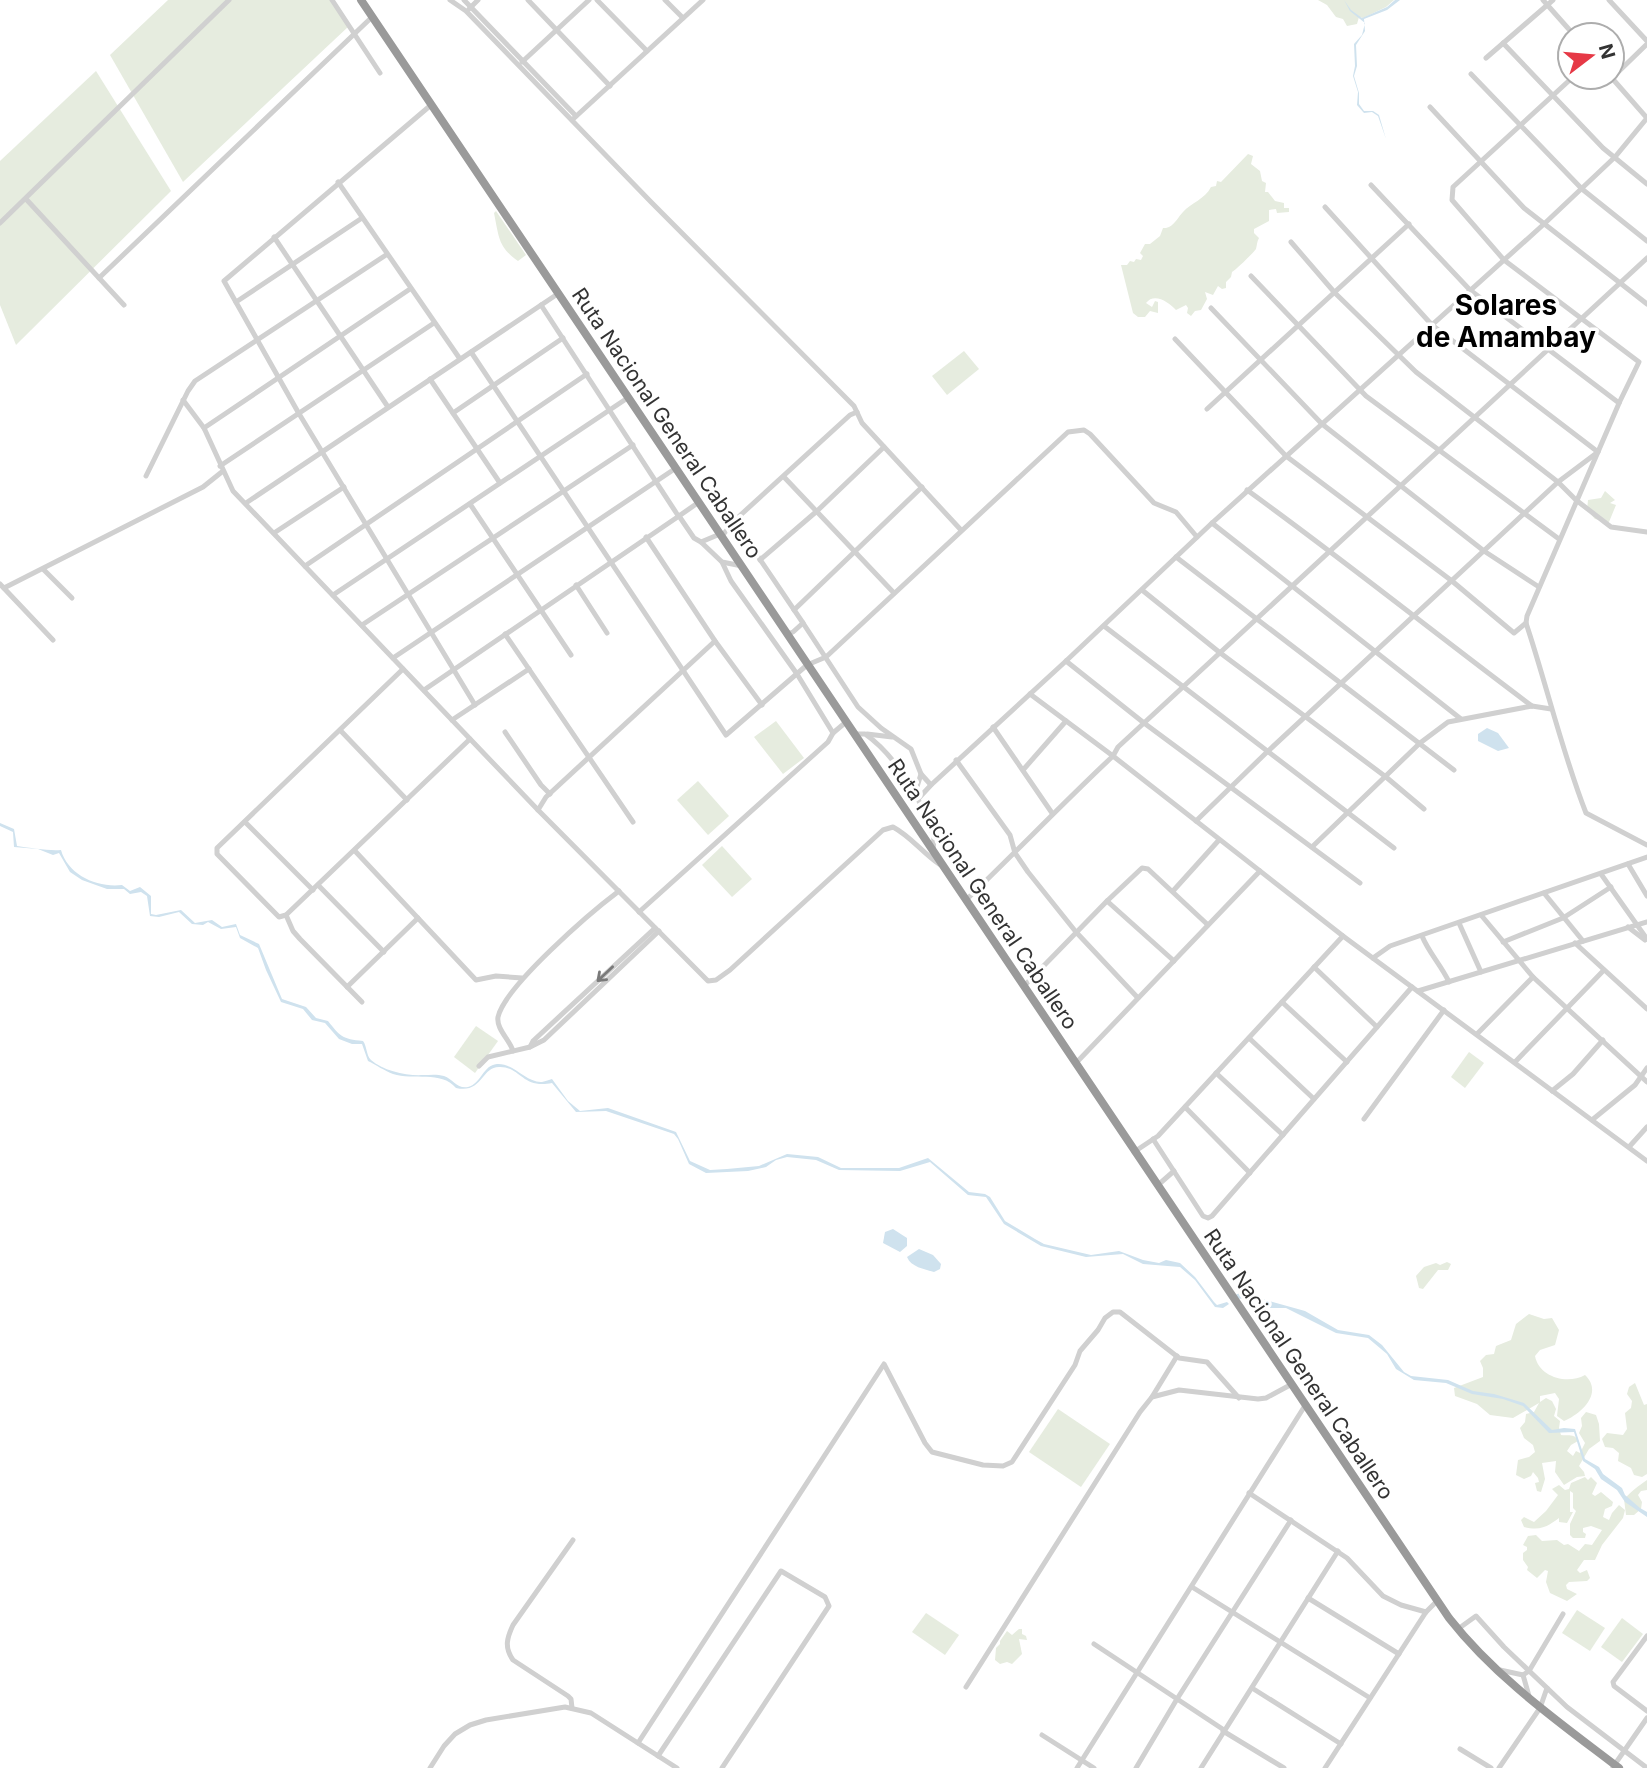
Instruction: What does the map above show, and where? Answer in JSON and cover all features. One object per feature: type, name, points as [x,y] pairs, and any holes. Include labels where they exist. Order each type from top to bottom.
[{"type":"highway","name":"Ruta Nacional General Caballero","points":[[361,0],[1457,1629],[1494,1668],[1532,1702],[1616,1767]]},
{"type":"street","points":[[0,223],[229,0]]},
{"type":"street","points":[[332,0],[380,73]]},
{"type":"street","points":[[450,0],[469,9]]},
{"type":"street","points":[[464,0],[469,9],[844,396],[862,423],[961,530]]},
{"type":"street","points":[[469,9],[478,0]]},
{"type":"street","points":[[528,0],[610,86]]},
{"type":"street","points":[[521,63],[589,0]]},
{"type":"street","points":[[597,0],[647,51]]},
{"type":"street","points":[[666,0],[683,18]]},
{"type":"street","points":[[574,118],[703,0]]},
{"type":"street","points":[[1609,0],[1647,43],[1626,63]]},
{"type":"street","points":[[1614,6],[1621,0]]},
{"type":"street","points":[[1486,58],[1548,2],[1563,21]]},
{"type":"street","points":[[99,278],[372,17]]},
{"type":"street","points":[[1503,43],[1603,148],[1647,184]]},
{"type":"street","points":[[1471,74],[1581,189],[1647,242]]},
{"type":"street","points":[[1557,91],[1453,187],[1452,200],[1504,260],[1639,362],[1559,539],[1526,623],[1586,813],[1647,845]]},
{"type":"street","points":[[916,796],[1615,157],[1647,118],[1623,91]]},
{"type":"street","points":[[431,105],[223,281],[298,412],[475,705]]},
{"type":"street","points":[[1430,107],[1524,208],[1647,304]]},
{"type":"street","points":[[338,182],[460,359]]},
{"type":"street","points":[[1371,184],[1470,290],[1619,403]]},
{"type":"street","points":[[26,199],[124,305]]},
{"type":"street","points":[[1325,207],[1432,325],[1598,452]]},
{"type":"street","points":[[236,302],[362,218]]},
{"type":"street","points":[[1207,410],[1409,225]]},
{"type":"street","points":[[274,237],[388,407]]},
{"type":"street","points":[[1291,242],[1335,292],[1416,372],[1476,416],[1611,527],[1647,533]]},
{"type":"street","points":[[146,476],[183,400],[195,382],[386,255]]},
{"type":"street","points":[[966,900],[1113,756],[1118,747],[1647,258]]},
{"type":"street","points":[[1251,276],[1360,390],[1559,539]]},
{"type":"street","points":[[204,428],[410,289]]},
{"type":"street","points":[[246,503],[559,293]]},
{"type":"street","points":[[541,305],[694,538],[722,562],[731,581],[797,674],[833,733]]},
{"type":"street","points":[[1211,308],[1322,424],[1484,551],[1539,587]]},
{"type":"street","points":[[53,640],[2,586],[43,569],[203,487],[222,469],[298,412],[434,323]]},
{"type":"street","points":[[453,413],[563,338]]},
{"type":"street","points":[[1175,339],[1286,456],[1452,581],[1514,634],[1526,623]]},
{"type":"street","points":[[471,352],[726,735],[807,666],[825,657],[1068,432],[1084,430],[1090,434],[1154,503],[1176,512],[1197,537]]},
{"type":"street","points":[[305,566],[587,374]]},
{"type":"street","points":[[430,379],[500,483]]},
{"type":"street","points":[[333,595],[629,397]]},
{"type":"street","points":[[183,400],[204,428],[233,491],[538,810],[708,981],[716,980],[730,970],[883,830],[892,827],[906,834],[921,852],[943,867]]},
{"type":"street","points":[[701,542],[721,535],[850,415],[857,412]]},
{"type":"street","points":[[362,625],[633,445]]},
{"type":"street","points":[[760,560],[817,511],[884,447]]},
{"type":"street","points":[[1196,821],[1558,482],[1598,452]]},
{"type":"street","points":[[393,658],[676,468]]},
{"type":"street","points":[[784,477],[894,593]]},
{"type":"street","points":[[274,533],[344,487]]},
{"type":"street","points":[[794,610],[922,488]]},
{"type":"street","points":[[1247,491],[1330,550],[1413,617],[1532,706]]},
{"type":"street","points":[[424,690],[699,502]]},
{"type":"street","points":[[470,503],[571,655]]},
{"type":"street","points":[[734,521],[868,718],[911,748],[921,774],[931,785]]},
{"type":"street","points":[[1212,523],[1461,719]]},
{"type":"street","points":[[646,537],[715,641],[762,705]]},
{"type":"street","points":[[1176,557],[1454,770]]},
{"type":"street","points":[[722,562],[742,566]]},
{"type":"street","points":[[43,569],[72,598]]},
{"type":"street","points":[[576,585],[607,633]]},
{"type":"street","points":[[1142,590],[1424,809]]},
{"type":"street","points":[[787,634],[803,623]]},
{"type":"street","points":[[1104,626],[1394,848]]},
{"type":"street","points":[[505,634],[633,822]]},
{"type":"street","points":[[538,810],[550,794],[715,641]]},
{"type":"street","points":[[1066,661],[1144,723],[1360,883]]},
{"type":"street","points":[[403,669],[217,848],[217,855],[279,917],[286,915],[470,739]]},
{"type":"street","points":[[452,720],[529,669]]},
{"type":"street","points":[[1030,694],[1343,936],[1647,1161]]},
{"type":"street","points":[[1312,847],[1420,743],[1448,722],[1532,706],[1551,709]]},
{"type":"street","points":[[1023,770],[1066,721]]},
{"type":"street","points":[[639,912],[828,742],[833,733],[846,722]]},
{"type":"street","points":[[993,727],[1052,813]]},
{"type":"street","points":[[340,730],[407,800]]},
{"type":"street","points":[[505,732],[550,794]]},
{"type":"street","points":[[855,734],[895,737]]},
{"type":"street","points":[[865,734],[898,768],[916,796],[934,836],[933,852]]},
{"type":"street","points":[[956,760],[1010,835],[1015,852],[1028,872],[1076,932],[1138,998]]},
{"type":"street","points":[[916,796],[921,774]]},
{"type":"street","points":[[245,822],[384,952]]},
{"type":"street","points":[[1173,891],[1219,840]]},
{"type":"street","points":[[355,851],[476,980],[496,976],[522,978]]},
{"type":"street","points":[[1373,958],[1390,946],[1647,857]]},
{"type":"street","points":[[1628,864],[1647,896]]},
{"type":"street","points":[[1024,986],[1142,868],[1148,869],[1208,925]]},
{"type":"street","points":[[1076,1063],[1260,871]]},
{"type":"street","points":[[1601,874],[1647,941]]},
{"type":"street","points":[[1503,942],[1563,918],[1611,887]]},
{"type":"street","points":[[513,1051],[499,1027],[498,1018],[506,1000],[522,978],[619,891]]},
{"type":"street","points":[[1544,893],[1583,941]]},
{"type":"street","points":[[1107,901],[1174,961]]},
{"type":"street","points":[[286,915],[293,931],[362,1002]]},
{"type":"street","points":[[1481,915],[1533,977],[1647,1082]]},
{"type":"street","points":[[347,987],[418,918]]},
{"type":"street","points":[[1153,1139],[1203,1216],[1208,1218],[1377,1027],[1415,989],[1449,982],[1647,922]]},
{"type":"street","points":[[1459,923],[1481,972]]},
{"type":"street","points":[[1628,927],[1647,941]]},
{"type":"street","points":[[479,1066],[488,1057],[530,1047],[533,1041],[657,929]]},
{"type":"street","points":[[1134,1152],[1153,1139],[1185,1107],[1343,936]]},
{"type":"street","points":[[1422,936],[1449,982]]},
{"type":"street","points":[[1575,943],[1647,1009]]},
{"type":"street","points":[[1314,967],[1377,1027]]},
{"type":"street","points":[[1515,1062],[1604,970]]},
{"type":"street","points":[[1477,1034],[1533,977]]},
{"type":"street","points":[[1282,1002],[1347,1062]]},
{"type":"street","points":[[1364,1119],[1444,1010]]},
{"type":"street","points":[[1249,1038],[1314,1099]]},
{"type":"street","points":[[1552,1091],[1573,1074],[1603,1040]]},
{"type":"street","points":[[1592,1120],[1635,1085],[1647,1068]]},
{"type":"street","points":[[1216,1073],[1283,1135]]},
{"type":"street","points":[[1185,1107],[1250,1173]]},
{"type":"street","points":[[1629,1147],[1647,1126]]},
{"type":"street","points":[[1157,1186],[1174,1171]]},
{"type":"street","points":[[638,1743],[884,1364],[932,1452],[983,1465],[1003,1466],[1012,1462],[1075,1365],[1080,1351],[1112,1312],[1120,1312],[1177,1356],[1207,1362],[1239,1398]]},
{"type":"street","points":[[966,1687],[1177,1356]]},
{"type":"street","points":[[1152,1397],[1179,1390],[1249,1400],[1266,1398],[1292,1384]]},
{"type":"street","points":[[1077,1768],[1306,1404]]},
{"type":"street","points":[[1249,1493],[1347,1558],[1383,1596],[1401,1605],[1426,1612]]},
{"type":"street","points":[[1136,1768],[1291,1520]]},
{"type":"street","points":[[572,1708],[568,1696],[513,1660],[507,1651],[507,1640],[513,1625],[573,1540]]},
{"type":"street","points":[[1200,1768],[1338,1552]]},
{"type":"street","points":[[658,1756],[781,1572],[825,1597],[829,1606],[722,1768]]},
{"type":"street","points":[[1192,1587],[1370,1699]]},
{"type":"street","points":[[1308,1598],[1399,1654]]},
{"type":"street","points":[[1325,1768],[1426,1612],[1438,1600]]},
{"type":"street","points":[[1532,1702],[1526,1673],[1563,1614]]},
{"type":"street","points":[[1457,1629],[1476,1616],[1526,1673],[1647,1768]]},
{"type":"street","points":[[1647,1636],[1613,1682],[1614,1686],[1647,1711]]},
{"type":"street","points":[[1094,1644],[1284,1768]]},
{"type":"street","points":[[1494,1668],[1526,1673]]},
{"type":"street","points":[[1252,1688],[1341,1744]]},
{"type":"street","points":[[1499,1768],[1540,1708],[1547,1688]]},
{"type":"street","points":[[430,1768],[455,1734],[470,1725],[565,1707],[590,1713],[677,1768]]},
{"type":"street","points":[[1616,1767],[1647,1718]]},
{"type":"street","points":[[1042,1735],[1094,1768]]},
{"type":"street","points":[[1460,1749],[1492,1768]]},
{"type":"shaded area","points":[[168,0],[330,0],[349,26],[183,182],[110,55]]},
{"type":"shaded area","points":[[1318,0],[1394,0],[1386,7],[1363,18],[1359,17],[1357,24],[1347,26],[1343,19],[1336,17],[1327,5]]},
{"type":"shaded area","points":[[96,71],[171,191],[16,345],[0,305],[0,161]]},
{"type":"shaded area","points":[[1248,154],[1253,156],[1251,164],[1260,171],[1262,181],[1266,183],[1265,192],[1275,201],[1284,203],[1284,208],[1289,208],[1289,212],[1277,213],[1276,209],[1269,210],[1269,221],[1254,229],[1259,238],[1256,249],[1232,272],[1226,282],[1226,288],[1218,286],[1213,295],[1205,292],[1207,299],[1201,310],[1195,311],[1191,316],[1187,313],[1186,305],[1176,310],[1166,301],[1153,298],[1146,303],[1152,307],[1155,301],[1158,302],[1158,313],[1150,311],[1145,317],[1138,317],[1133,313],[1121,265],[1127,265],[1136,259],[1141,260],[1143,256],[1140,253],[1145,244],[1150,244],[1160,236],[1163,228],[1173,224]]},
{"type":"shaded area","points":[[496,211],[526,255],[518,261],[500,241],[494,213]]},
{"type":"shaded area","points":[[964,351],[979,369],[947,395],[932,376]]},
{"type":"shaded area","points":[[1605,491],[1615,500],[1610,503],[1616,505],[1609,522],[1595,519],[1587,510],[1588,500],[1601,498]]},
{"type":"shaded area","points":[[776,721],[804,758],[783,774],[754,737]]},
{"type":"shaded area","points":[[698,781],[729,816],[708,835],[677,800]]},
{"type":"shaded area","points":[[722,846],[752,879],[732,897],[702,865]]},
{"type":"shaded area","points":[[476,1026],[498,1041],[475,1073],[454,1057]]},
{"type":"shaded area","points":[[1469,1052],[1484,1063],[1465,1088],[1451,1077]]},
{"type":"shaded area","points":[[1447,1262],[1451,1264],[1448,1270],[1438,1270],[1423,1289],[1419,1288],[1416,1276],[1424,1267]]},
{"type":"shaded area","points":[[1529,1314],[1544,1319],[1552,1318],[1559,1330],[1555,1345],[1540,1350],[1535,1356],[1542,1369],[1562,1379],[1585,1375],[1592,1389],[1583,1408],[1564,1421],[1557,1416],[1559,1399],[1555,1393],[1540,1396],[1540,1402],[1546,1398],[1552,1401],[1556,1409],[1554,1416],[1560,1421],[1561,1435],[1577,1438],[1578,1441],[1567,1451],[1573,1456],[1576,1451],[1580,1453],[1585,1443],[1579,1433],[1581,1418],[1586,1412],[1596,1415],[1599,1424],[1600,1441],[1589,1449],[1579,1466],[1585,1476],[1577,1477],[1564,1485],[1555,1472],[1556,1461],[1542,1463],[1545,1479],[1541,1492],[1537,1491],[1535,1483],[1539,1482],[1533,1472],[1524,1479],[1516,1475],[1518,1460],[1535,1452],[1520,1428],[1525,1422],[1526,1414],[1534,1412],[1539,1403],[1513,1418],[1490,1415],[1477,1404],[1455,1396],[1454,1388],[1483,1377],[1480,1361],[1486,1355],[1494,1354],[1496,1346],[1511,1340],[1516,1324]]},
{"type":"shaded area","points":[[1635,1383],[1644,1405],[1647,1404],[1647,1474],[1642,1477],[1634,1475],[1631,1468],[1618,1461],[1619,1453],[1613,1448],[1605,1447],[1602,1439],[1607,1433],[1623,1435],[1627,1429],[1625,1413],[1631,1408],[1632,1401],[1627,1394],[1629,1387]]},
{"type":"shaded area","points":[[1058,1409],[1110,1444],[1081,1487],[1029,1452]]},
{"type":"shaded area","points":[[1585,1477],[1588,1480],[1591,1477],[1597,1483],[1592,1494],[1595,1496],[1601,1492],[1613,1502],[1612,1506],[1605,1509],[1603,1517],[1609,1520],[1619,1505],[1625,1510],[1623,1518],[1602,1545],[1595,1560],[1584,1560],[1577,1570],[1580,1573],[1587,1570],[1590,1578],[1566,1585],[1567,1589],[1577,1594],[1567,1601],[1550,1593],[1546,1582],[1548,1571],[1545,1570],[1537,1578],[1527,1570],[1523,1553],[1527,1547],[1523,1545],[1528,1536],[1536,1535],[1542,1541],[1557,1540],[1579,1551],[1585,1544],[1592,1545],[1602,1530],[1591,1526],[1583,1528],[1585,1538],[1573,1538],[1570,1535],[1570,1524],[1576,1511],[1573,1508],[1573,1493],[1570,1491],[1570,1512],[1573,1512],[1567,1523],[1559,1522],[1559,1518],[1547,1526],[1535,1529],[1524,1527],[1521,1520],[1524,1517],[1534,1522],[1558,1495],[1552,1489],[1559,1485],[1565,1490],[1569,1489],[1571,1483]]},
{"type":"shaded area","points":[[1647,1480],[1647,1490],[1638,1495],[1642,1502],[1641,1509],[1634,1515],[1626,1515],[1624,1499]]},
{"type":"shaded area","points":[[1577,1610],[1605,1628],[1590,1651],[1562,1633]]},
{"type":"shaded area","points":[[926,1613],[959,1635],[945,1655],[912,1632]]},
{"type":"shaded area","points":[[1622,1618],[1643,1634],[1622,1662],[1601,1647]]},
{"type":"shaded area","points":[[1022,1629],[1027,1640],[1019,1639],[1022,1654],[1012,1664],[1000,1664],[995,1660],[996,1648],[1007,1631],[1012,1635]]},
{"type":"water","points":[[1344,0],[1351,10],[1362,18],[1387,7],[1395,0],[1400,0],[1387,10],[1364,19],[1364,22],[1350,11]]},
{"type":"water","points":[[1364,25],[1365,31],[1356,45],[1357,66],[1354,76],[1359,93],[1359,104],[1364,111],[1373,111],[1379,115],[1386,139],[1378,116],[1372,112],[1364,113],[1357,105],[1358,92],[1353,76],[1354,44],[1362,35]]},
{"type":"water","points":[[1487,728],[1498,733],[1509,748],[1498,751],[1478,741],[1478,734]]},
{"type":"water","points":[[0,823],[14,829],[17,846],[38,849],[14,847],[13,832],[0,826]]},
{"type":"water","points":[[38,849],[61,850],[77,873],[94,882],[122,885],[130,891],[140,887],[151,896],[151,914],[181,910],[195,923],[212,920],[222,927],[236,924],[240,935],[259,944],[282,999],[306,1007],[316,1018],[328,1021],[342,1036],[363,1041],[371,1060],[389,1070],[410,1075],[441,1075],[464,1087],[472,1085],[488,1068],[497,1064],[509,1067],[536,1081],[552,1079],[568,1101],[580,1111],[608,1108],[676,1132],[690,1161],[710,1170],[759,1166],[787,1154],[818,1157],[841,1168],[899,1168],[928,1158],[969,1192],[990,1197],[1005,1221],[1044,1244],[1091,1255],[1119,1251],[1143,1260],[1180,1263],[1195,1277],[1217,1305],[1227,1302],[1229,1304],[1223,1308],[1215,1307],[1195,1280],[1180,1267],[1143,1264],[1123,1254],[1086,1257],[1041,1246],[1004,1224],[986,1197],[968,1195],[930,1162],[900,1171],[839,1170],[816,1160],[787,1157],[766,1167],[748,1171],[706,1173],[689,1164],[674,1134],[606,1111],[576,1112],[552,1083],[528,1081],[507,1068],[494,1068],[477,1084],[465,1089],[456,1088],[443,1079],[393,1074],[368,1061],[362,1044],[352,1044],[339,1039],[325,1023],[312,1020],[303,1009],[281,1002],[258,948],[240,938],[236,927],[221,929],[208,922],[203,925],[192,924],[179,912],[159,917],[150,916],[147,896],[141,892],[130,894],[124,889],[107,889],[82,880],[70,872],[59,853],[53,855]]},
{"type":"water","points":[[893,1229],[907,1238],[907,1246],[900,1252],[883,1243],[885,1232]]},
{"type":"water","points":[[919,1249],[933,1255],[941,1264],[940,1269],[934,1272],[912,1263],[907,1257]]},
{"type":"water","points":[[1240,1293],[1305,1311],[1338,1330],[1369,1335],[1411,1376],[1448,1380],[1473,1391],[1524,1403],[1552,1430],[1575,1429],[1585,1459],[1599,1467],[1603,1474],[1622,1488],[1625,1495],[1647,1512],[1647,1517],[1625,1502],[1617,1490],[1583,1461],[1574,1432],[1549,1433],[1523,1406],[1503,1399],[1472,1394],[1446,1383],[1414,1380],[1396,1369],[1387,1354],[1368,1338],[1336,1333],[1286,1308],[1268,1308],[1244,1298],[1238,1299],[1235,1295]]},
{"type":"district","name":"Solares de Amambay","points":[[1506,321]]}]
